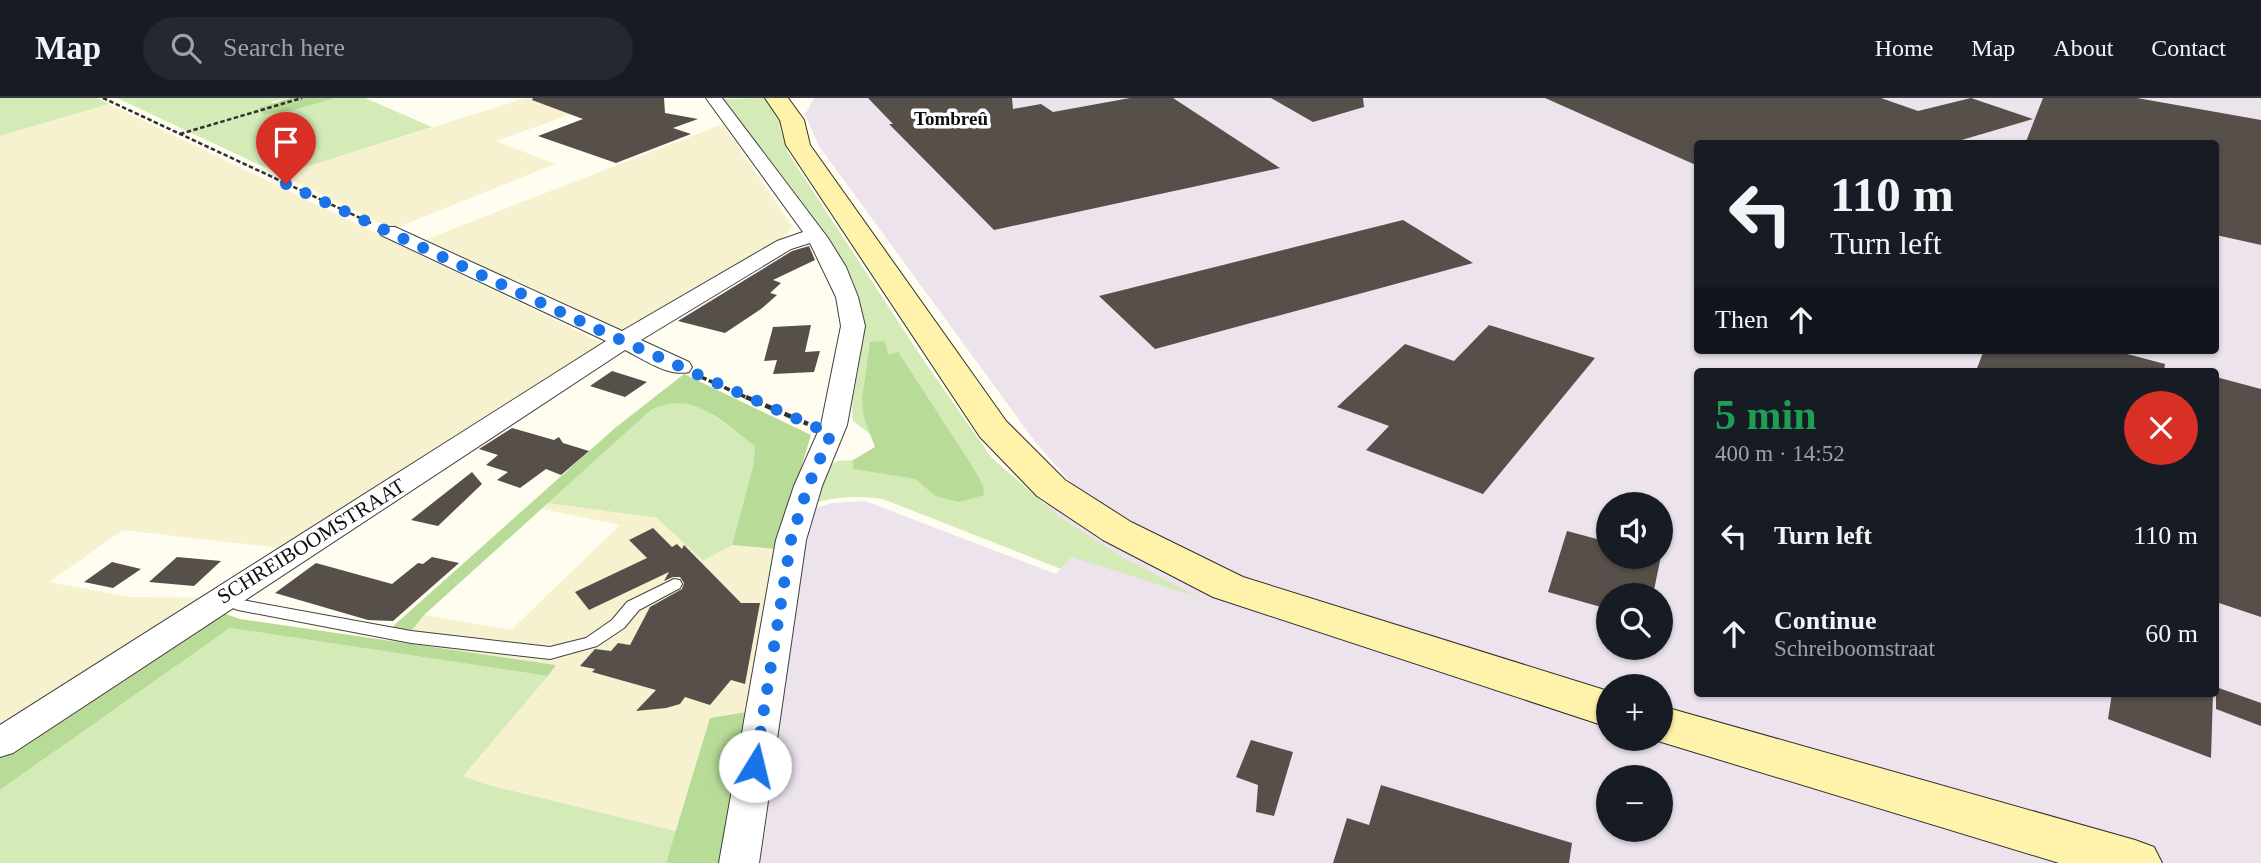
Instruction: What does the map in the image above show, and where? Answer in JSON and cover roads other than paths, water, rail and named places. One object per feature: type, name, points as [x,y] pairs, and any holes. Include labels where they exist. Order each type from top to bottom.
[{"type":"main road","points":[[790,108],[798,145],[952,373],[993,429],[1051,488],[1117,531],[1228,587],[1596,705]]},
{"type":"main road","points":[[1673,728],[2134,863]]},
{"type":"street","points":[[714,98],[814,235],[841,278],[853,318],[845,373],[831,434],[808,486],[791,540],[739,863]]},
{"type":"street","points":[[388,231],[680,367]]},
{"type":"street","name":"SCHREIBOOMSTRAAT","points":[[0,743],[623,341],[784,245],[814,235]]},
{"type":"lane","points":[[221,598],[237,605],[411,637],[550,653],[591,642],[618,624],[633,606],[674,584]]},
{"type":"district","name":"Tombreû","points":[[951,118]]}]
